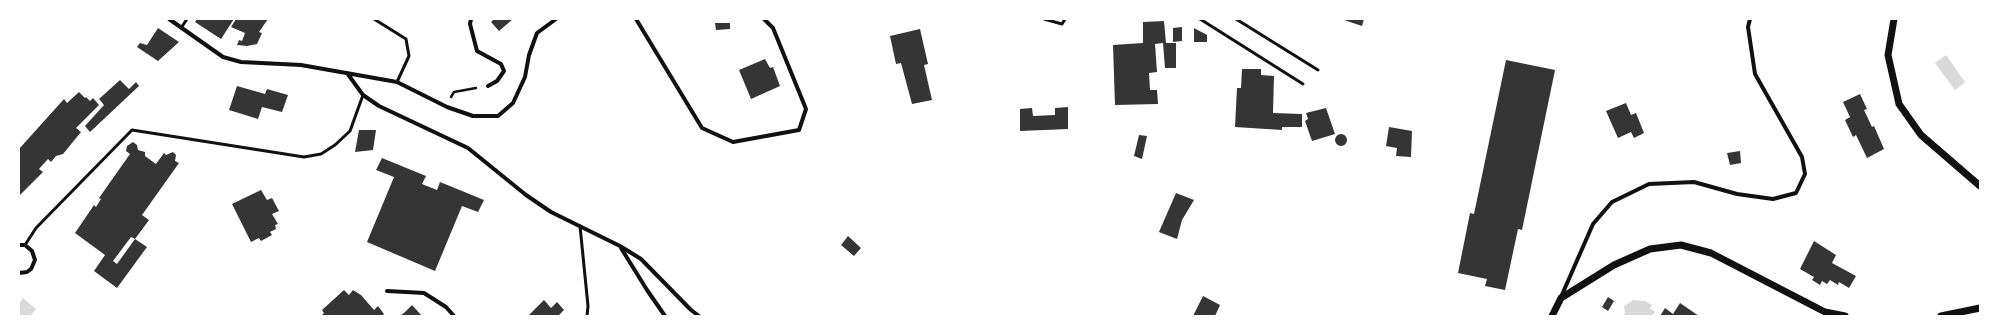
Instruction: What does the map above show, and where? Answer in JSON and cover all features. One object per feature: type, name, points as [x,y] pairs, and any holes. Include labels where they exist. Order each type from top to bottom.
[{"type":"street","points":[[169,19],[223,57],[241,62],[301,65],[397,82],[447,107],[473,116],[498,116],[513,103],[525,77],[529,55],[537,34],[556,19]]},
{"type":"street","points":[[471,19],[470,24],[477,51],[501,64],[504,71],[497,81],[488,86]]},
{"type":"street","points":[[636,19],[702,128],[733,142],[798,130],[806,109],[773,28],[764,19]]},
{"type":"street","points":[[1552,316],[1593,224],[1612,202],[1649,184],[1694,182],[1737,194],[1773,199],[1796,193],[1805,174],[1802,157],[1755,74],[1748,27],[1750,19]]},
{"type":"street","points":[[1894,19],[1888,55],[1899,104],[1921,135],[1980,186]]},
{"type":"street","points":[[346,73],[363,95],[379,106],[468,148],[498,170],[526,195],[551,212],[620,246],[641,259],[691,310],[699,316]]},
{"type":"street","points":[[19,245],[25,245],[32,251],[35,260],[31,269],[27,272],[19,273]]},
{"type":"street","points":[[1561,298],[1614,266],[1650,249],[1681,245],[1711,252],[1825,312],[1845,316]]},
{"type":"street","points":[[620,246],[664,316]]},
{"type":"street","points":[[387,290],[424,293],[446,307],[454,316]]},
{"type":"street","points":[[1941,316],[1980,308]]},
{"type":"lane","points":[[181,28],[187,19]]},
{"type":"lane","points":[[374,19],[406,39],[409,56],[397,82]]},
{"type":"lane","points":[[1044,19],[1062,24],[1065,19]]},
{"type":"lane","points":[[1200,19],[1303,84]]},
{"type":"lane","points":[[1236,19],[1318,70]]},
{"type":"lane","points":[[25,245],[36,228],[132,130],[304,157],[321,154],[335,145],[350,130],[363,95]]},
{"type":"lane","points":[[580,226],[588,306],[587,316]]},
{"type":"path","points":[[447,107],[454,92],[488,86]]},
{"type":"shaded area","points":[[1946,55],[1965,82],[1955,90],[1935,63]]},
{"type":"shaded area","points":[[23,298],[36,309],[30,316],[19,316],[19,304]]},
{"type":"shaded area","points":[[1633,300],[1645,301],[1652,305],[1650,308],[1655,312],[1652,316],[1623,316],[1625,313],[1624,306]]},
{"type":"building","points":[[197,19],[234,19],[221,39],[195,22]]},
{"type":"building","points":[[236,19],[268,19],[259,32],[262,33],[257,44],[247,46],[237,45],[239,40],[242,41],[245,33],[231,27]]},
{"type":"building","points":[[494,19],[513,19],[499,31],[491,22]]},
{"type":"building","points":[[1341,19],[1364,19],[1362,26]]},
{"type":"building","points":[[1164,21],[1166,43],[1176,43],[1176,68],[1165,68],[1163,43],[1155,44],[1157,72],[1149,73],[1150,90],[1157,90],[1158,104],[1115,105],[1113,45],[1143,43],[1143,22]]},
{"type":"building","points":[[715,23],[730,23],[730,29],[716,30]]},
{"type":"building","points":[[1182,27],[1182,41],[1173,42],[1173,28]]},
{"type":"building","points":[[158,28],[179,42],[158,61],[137,47],[140,43],[147,45]]},
{"type":"building","points":[[1194,28],[1207,35],[1207,42],[1194,42]]},
{"type":"building","points":[[920,29],[928,64],[924,65],[932,100],[912,104],[901,63],[896,64],[890,36]]},
{"type":"building","points":[[765,59],[770,68],[773,67],[780,86],[751,99],[739,70]]},
{"type":"building","points":[[1506,60],[1555,70],[1522,230],[1518,229],[1505,290],[1485,286],[1487,279],[1458,273],[1470,213],[1474,214]]},
{"type":"building","points":[[1242,69],[1261,69],[1261,75],[1274,76],[1273,113],[1302,114],[1302,127],[1282,127],[1282,130],[1235,127],[1237,88],[1241,88]]},
{"type":"building","points":[[120,80],[129,89],[136,82],[139,86],[90,132],[85,126],[104,105],[99,99]]},
{"type":"building","points":[[237,86],[265,94],[267,89],[288,95],[282,112],[262,107],[258,119],[229,110]]},
{"type":"building","points":[[79,92],[90,101],[93,98],[99,105],[76,128],[81,132],[63,154],[56,156],[51,162],[48,159],[39,169],[43,172],[19,196],[19,149],[64,99],[67,103]]},
{"type":"building","points":[[1860,94],[1867,109],[1864,110],[1872,127],[1874,126],[1884,149],[1867,158],[1856,135],[1853,137],[1845,120],[1850,117],[1843,102]]},
{"type":"building","points":[[1626,103],[1631,115],[1636,113],[1644,133],[1634,138],[1631,132],[1618,138],[1606,111]]},
{"type":"building","points":[[1068,107],[1068,129],[1020,131],[1020,109],[1032,108],[1033,116],[1055,115],[1055,108]]},
{"type":"building","points":[[1326,108],[1335,134],[1312,141],[1305,121],[1308,119],[1306,113]]},
{"type":"building","points":[[1389,127],[1412,131],[1411,157],[1396,156],[1397,148],[1386,146]]},
{"type":"building","points":[[359,130],[376,130],[373,150],[355,152]]},
{"type":"building","points":[[1341,134],[1345,136],[1347,140],[1345,144],[1341,146],[1337,144],[1335,140],[1337,136]]},
{"type":"building","points":[[1139,135],[1147,136],[1142,159],[1134,156]]},
{"type":"building","points":[[133,142],[137,145],[138,150],[145,152],[145,156],[156,164],[164,153],[166,155],[173,152],[176,155],[175,161],[179,163],[142,215],[149,220],[135,239],[147,247],[117,288],[94,271],[105,255],[75,233],[94,205],[96,207],[101,199],[99,198],[130,154],[126,151],[127,146]],"holes":[[[131,237],[135,239],[117,264],[113,261]]]},
{"type":"building","points":[[1740,151],[1741,163],[1730,165],[1727,153]]},
{"type":"building","points":[[382,158],[426,176],[422,184],[437,190],[440,182],[484,200],[478,212],[462,206],[435,271],[367,242],[394,177],[376,170]]},
{"type":"building","points":[[261,190],[267,200],[272,198],[279,211],[272,214],[278,224],[275,225],[276,229],[270,232],[272,235],[261,241],[259,238],[251,242],[232,204]]},
{"type":"building","points":[[1176,193],[1194,200],[1182,220],[1177,239],[1159,232]]},
{"type":"building","points":[[848,236],[861,248],[854,256],[841,245]]},
{"type":"building","points":[[1814,241],[1836,255],[1832,263],[1856,276],[1849,288],[1839,282],[1838,285],[1830,280],[1827,284],[1822,281],[1820,285],[1812,280],[1814,277],[1800,269]]},
{"type":"building","points":[[344,290],[349,295],[353,290],[361,295],[374,310],[378,306],[384,314],[382,316],[321,316],[324,313],[322,310]]},
{"type":"building","points":[[1203,296],[1220,305],[1215,316],[1193,316]]},
{"type":"building","points":[[1608,297],[1614,301],[1608,311],[1602,307]]},
{"type":"building","points":[[544,300],[551,308],[557,302],[564,310],[558,316],[528,316]]},
{"type":"building","points":[[1680,303],[1699,316],[1660,316],[1665,308],[1673,314]]},
{"type":"building","points":[[412,305],[422,316],[400,316],[405,312]]}]
